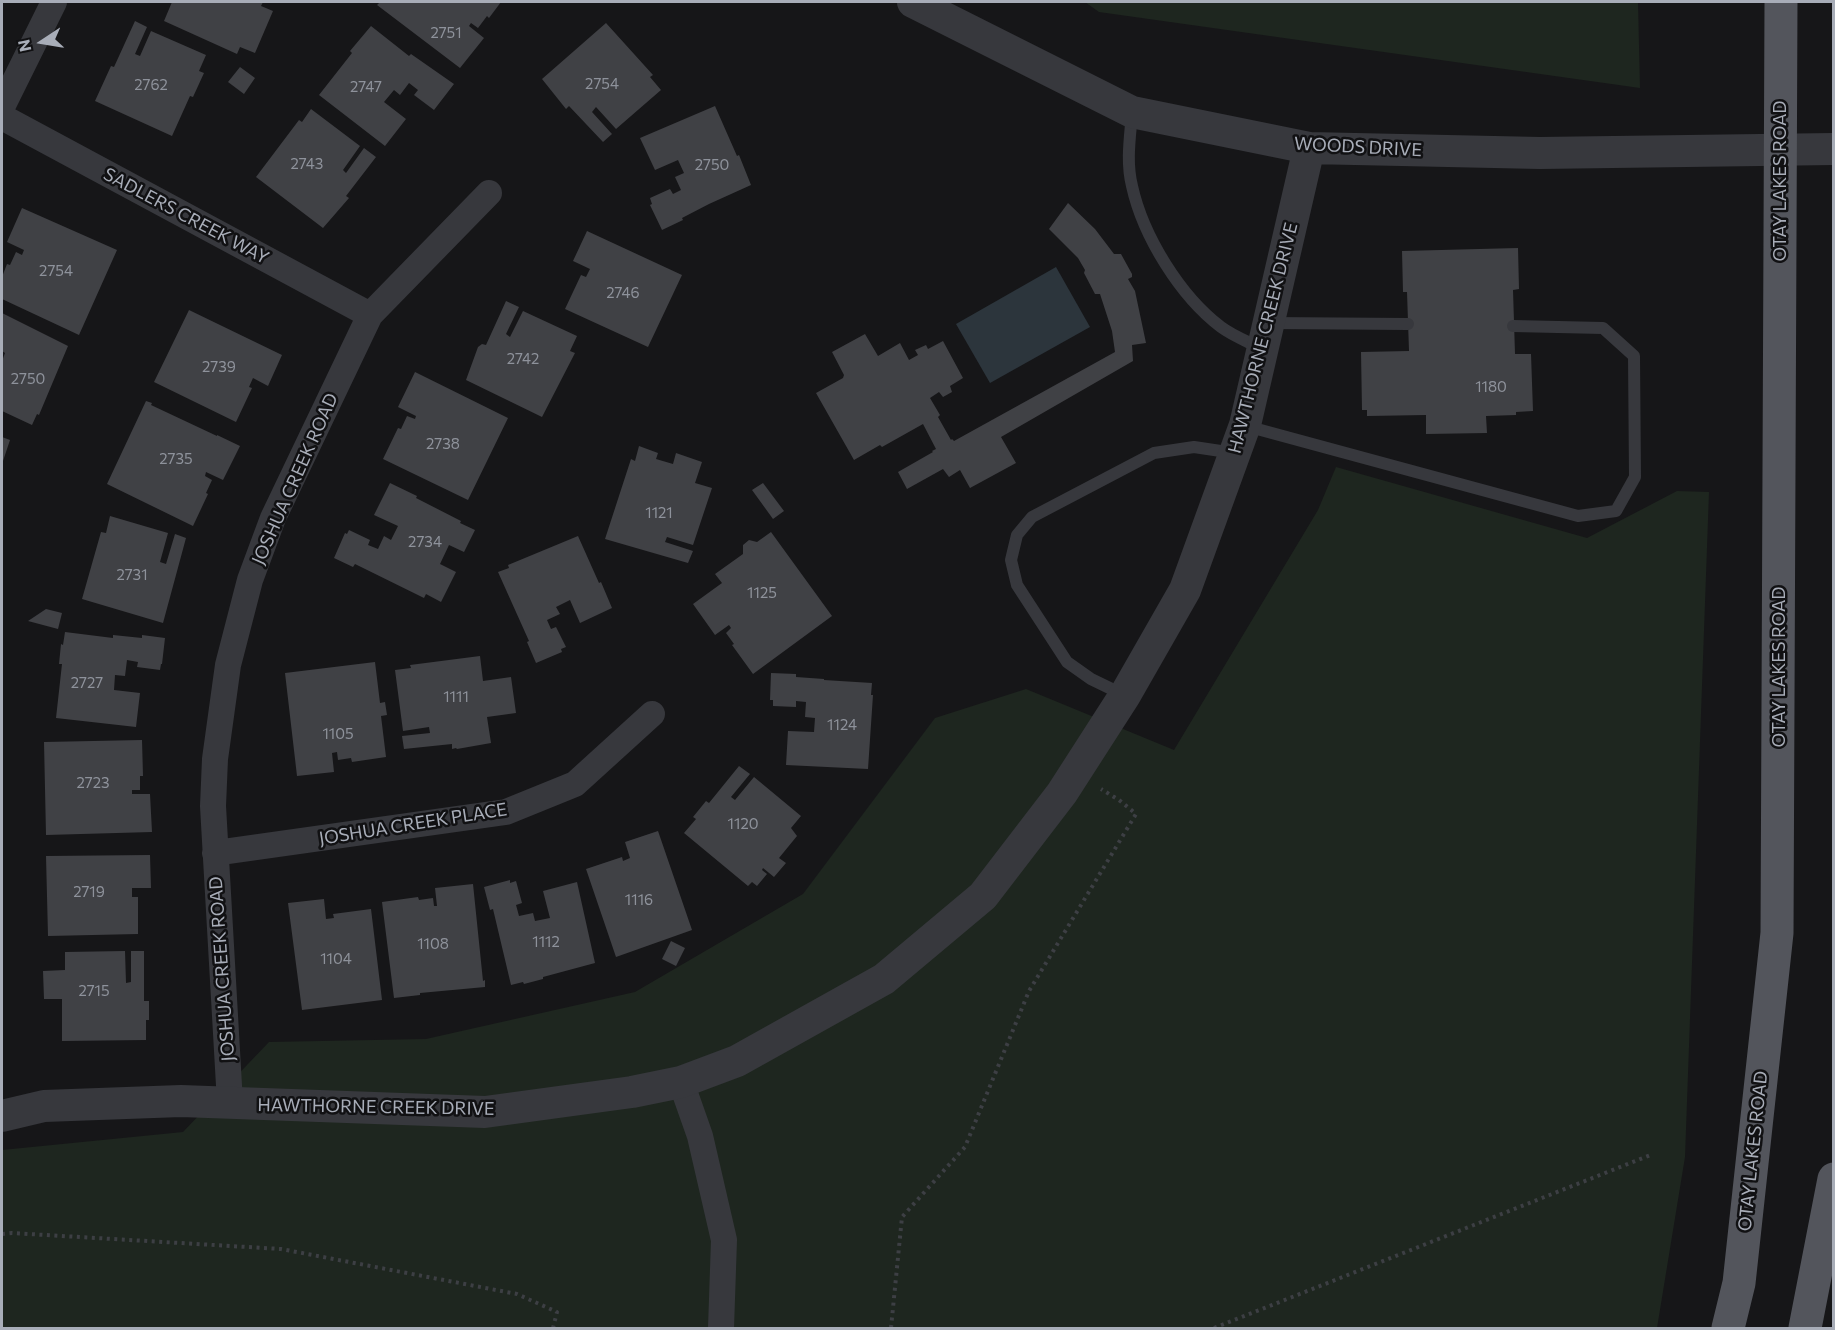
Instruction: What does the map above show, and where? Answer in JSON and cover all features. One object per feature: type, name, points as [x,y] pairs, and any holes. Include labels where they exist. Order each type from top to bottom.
[{"type":"main road","name":"OTAY LAKES ROAD","points":[[1728,1329],[1738,1283],[1777,933],[1781,2]]},
{"type":"main road","points":[[1805,1329],[1833,1179]]},
{"type":"street","points":[[2,106],[54,2]]},
{"type":"street","name":"WOODS DRIVE","points":[[913,2],[1132,112],[1309,148],[1540,153],[1833,149]]},
{"type":"street","name":"SADLERS CREEK WAY","points":[[2,117],[370,315]]},
{"type":"street","name":"HAWTHORNE CREEK DRIVE","points":[[2,1116],[44,1106],[181,1101],[484,1112],[632,1092],[681,1082],[737,1061],[884,979],[983,896],[1062,793],[1125,695],[1185,590],[1240,440],[1309,148]]},
{"type":"street","name":"JOSHUA CREEK ROAD","points":[[230,1103],[213,806],[215,759],[228,664],[240,615],[273,518],[370,315],[489,193]]},
{"type":"street","name":"JOSHUA CREEK PLACE","points":[[215,853],[506,812],[575,784],[652,714]]},
{"type":"street","points":[[681,1082],[700,1136],[724,1240],[721,1329]]},
{"type":"lane","points":[[1132,112],[1128,153],[1132,186],[1143,221],[1160,255],[1180,284],[1201,309],[1222,328],[1266,336],[1408,324]]},
{"type":"lane","points":[[1125,695],[1090,679],[1067,662],[1017,585],[1011,560],[1017,535],[1032,517],[1154,453],[1240,440],[1578,516],[1617,511],[1635,477],[1634,356],[1603,328],[1513,326]]},
{"type":"path","points":[[891,1329],[902,1217],[965,1147],[1029,991],[1136,814],[1119,800],[1074,774]]},
{"type":"path","points":[[1214,1329],[1653,1154]]},
{"type":"path","points":[[2,1234],[281,1249],[517,1294],[557,1312],[553,1329]]},
{"type":"shaded area","points":[[1085,2],[1638,2],[1640,88],[1099,12]]},
{"type":"shaded area","points":[[1056,267],[1090,327],[990,383],[956,324]]},
{"type":"shaded area","points":[[1336,467],[1587,538],[1677,491],[1709,492],[1685,1157],[1657,1328],[2,1328],[2,1150],[183,1132],[269,1042],[426,1039],[635,992],[803,894],[935,718],[1026,689],[1174,750],[1318,510]]},
{"type":"building","points":[[172,2],[263,2],[261,6],[273,11],[255,53],[240,47],[237,54],[164,21]]},
{"type":"building","points":[[380,2],[501,2],[478,28],[471,23],[469,26],[484,38],[460,68],[377,5]]},
{"type":"building","points":[[135,21],[147,27],[135,54],[140,56],[151,31],[206,55],[199,71],[204,73],[193,97],[190,96],[172,136],[95,101]]},
{"type":"building","points":[[606,23],[653,75],[650,77],[661,90],[616,129],[596,107],[592,112],[612,134],[603,142],[569,106],[566,109],[542,79]]},
{"type":"building","points":[[371,26],[409,56],[411,54],[454,84],[434,110],[414,95],[418,90],[409,83],[400,95],[394,90],[384,102],[406,119],[385,146],[319,95]]},
{"type":"building","points":[[240,67],[255,78],[244,94],[228,82]]},
{"type":"building","points":[[715,106],[751,185],[709,204],[662,230],[650,205],[652,204],[650,198],[670,189],[673,194],[681,190],[675,177],[684,173],[678,160],[655,170],[640,138]]},
{"type":"building","points":[[311,109],[360,146],[343,170],[346,173],[364,148],[376,157],[346,196],[349,198],[323,228],[256,177],[299,120],[302,122]]},
{"type":"building","points":[[1068,203],[1095,229],[1114,254],[1121,254],[1132,274],[1132,277],[1128,279],[1135,291],[1146,343],[1132,345],[1133,361],[1001,437],[1016,463],[970,488],[960,470],[949,477],[943,469],[907,489],[898,472],[936,449],[923,424],[854,460],[816,393],[843,378],[844,375],[832,352],[865,334],[878,356],[900,343],[909,360],[918,355],[915,350],[926,345],[928,349],[943,341],[963,378],[950,386],[952,392],[943,397],[939,392],[930,398],[940,415],[938,417],[951,440],[954,441],[1115,352],[1112,331],[1100,294],[1095,294],[1078,258],[1049,229]]},
{"type":"building","points":[[22,208],[117,250],[79,335],[2,299],[2,277],[7,264],[10,265],[16,252],[22,255],[24,250],[7,242]]},
{"type":"building","points":[[587,231],[682,275],[648,347],[565,309],[581,275],[586,277],[590,269],[573,261]]},
{"type":"building","points":[[1518,248],[1519,289],[1513,290],[1515,354],[1531,354],[1533,411],[1516,412],[1516,415],[1486,416],[1487,433],[1426,434],[1426,415],[1367,416],[1367,410],[1362,410],[1361,352],[1409,351],[1407,292],[1403,292],[1402,251]]},
{"type":"building","points":[[506,301],[519,307],[506,334],[510,337],[523,311],[577,336],[570,351],[575,353],[542,417],[466,380],[478,347],[482,344],[486,345]]},
{"type":"building","points":[[189,310],[282,355],[268,386],[253,378],[249,387],[252,388],[236,422],[154,382]]},
{"type":"building","points":[[2,313],[68,346],[39,415],[37,414],[32,425],[2,411],[2,361],[5,353],[2,351]]},
{"type":"building","points":[[415,372],[508,418],[468,500],[383,459],[398,428],[401,429],[407,416],[415,419],[416,416],[398,407]]},
{"type":"building","points":[[146,401],[240,446],[223,480],[206,472],[205,476],[212,480],[193,526],[107,484]]},
{"type":"building","points":[[2,437],[10,440],[2,464]]},
{"type":"building","points":[[639,446],[658,453],[656,459],[673,464],[676,453],[702,462],[695,483],[712,488],[693,545],[667,537],[665,542],[693,551],[688,563],[605,539],[631,459],[635,461]]},
{"type":"building","points":[[390,483],[475,530],[464,552],[449,545],[440,564],[456,572],[441,602],[426,594],[424,598],[355,564],[353,567],[334,558],[345,533],[347,534],[349,530],[370,540],[368,545],[378,549],[384,536],[391,540],[398,526],[374,515]]},
{"type":"building","points":[[763,483],[784,511],[773,519],[752,490]]},
{"type":"building","points":[[110,516],[168,533],[160,562],[166,564],[175,534],[186,538],[163,623],[82,599],[101,532],[106,533]]},
{"type":"building","points":[[771,532],[832,616],[753,674],[726,633],[731,628],[729,625],[715,635],[693,604],[722,583],[715,574],[743,554],[743,545],[749,540],[757,542]]},
{"type":"building","points":[[578,536],[612,608],[580,623],[570,600],[556,607],[560,614],[547,620],[551,629],[556,627],[566,647],[561,649],[562,652],[536,663],[527,642],[529,641],[498,572],[509,568],[508,565]]},
{"type":"building","points":[[46,609],[62,613],[58,629],[28,621]]},
{"type":"building","points":[[65,632],[113,638],[113,635],[142,638],[142,635],[165,638],[160,670],[137,667],[138,662],[127,660],[125,676],[115,675],[114,690],[140,693],[136,727],[56,718],[62,664],[59,664],[61,644],[63,645]]},
{"type":"building","points":[[480,656],[483,681],[511,677],[516,713],[487,717],[491,743],[457,749],[452,749],[452,744],[404,749],[402,736],[430,733],[429,727],[403,731],[395,670],[411,668],[410,665]]},
{"type":"building","points":[[375,662],[380,703],[385,702],[387,715],[381,716],[386,757],[352,762],[351,758],[338,760],[337,752],[332,753],[334,772],[297,776],[285,673]]},
{"type":"building","points":[[771,673],[872,683],[868,769],[786,765],[788,731],[814,732],[815,718],[805,717],[806,702],[796,701],[796,707],[773,706],[773,700],[770,700]]},
{"type":"building","points":[[142,740],[143,776],[140,776],[140,790],[132,790],[132,794],[150,794],[152,832],[46,835],[44,742]]},
{"type":"building","points":[[739,766],[750,774],[731,797],[735,800],[754,777],[801,816],[791,828],[797,836],[779,858],[786,863],[774,877],[763,868],[762,870],[767,874],[757,886],[752,882],[748,886],[684,833],[696,819],[693,817],[706,801],[709,803]]},
{"type":"building","points":[[658,831],[692,930],[616,957],[586,869],[622,857],[623,861],[630,858],[625,842]]},
{"type":"building","points":[[150,855],[151,888],[132,888],[132,897],[138,897],[138,934],[48,936],[46,856]]},
{"type":"building","points":[[510,880],[510,883],[516,881],[522,903],[516,905],[519,916],[533,913],[535,921],[550,918],[543,891],[577,882],[595,963],[524,984],[523,982],[511,985],[493,909],[490,910],[484,887]]},
{"type":"building","points":[[473,884],[485,987],[420,993],[420,995],[394,998],[382,902],[418,897],[419,900],[433,898],[434,906],[437,906],[435,888]]},
{"type":"building","points":[[324,899],[326,919],[334,918],[333,914],[371,909],[382,1000],[302,1010],[288,903]]},
{"type":"building","points":[[671,941],[685,948],[676,966],[662,959]]},
{"type":"building","points":[[125,951],[126,983],[131,982],[131,951],[144,951],[144,1001],[149,1001],[146,1040],[62,1041],[62,999],[44,999],[43,971],[65,970],[65,952]]}]
